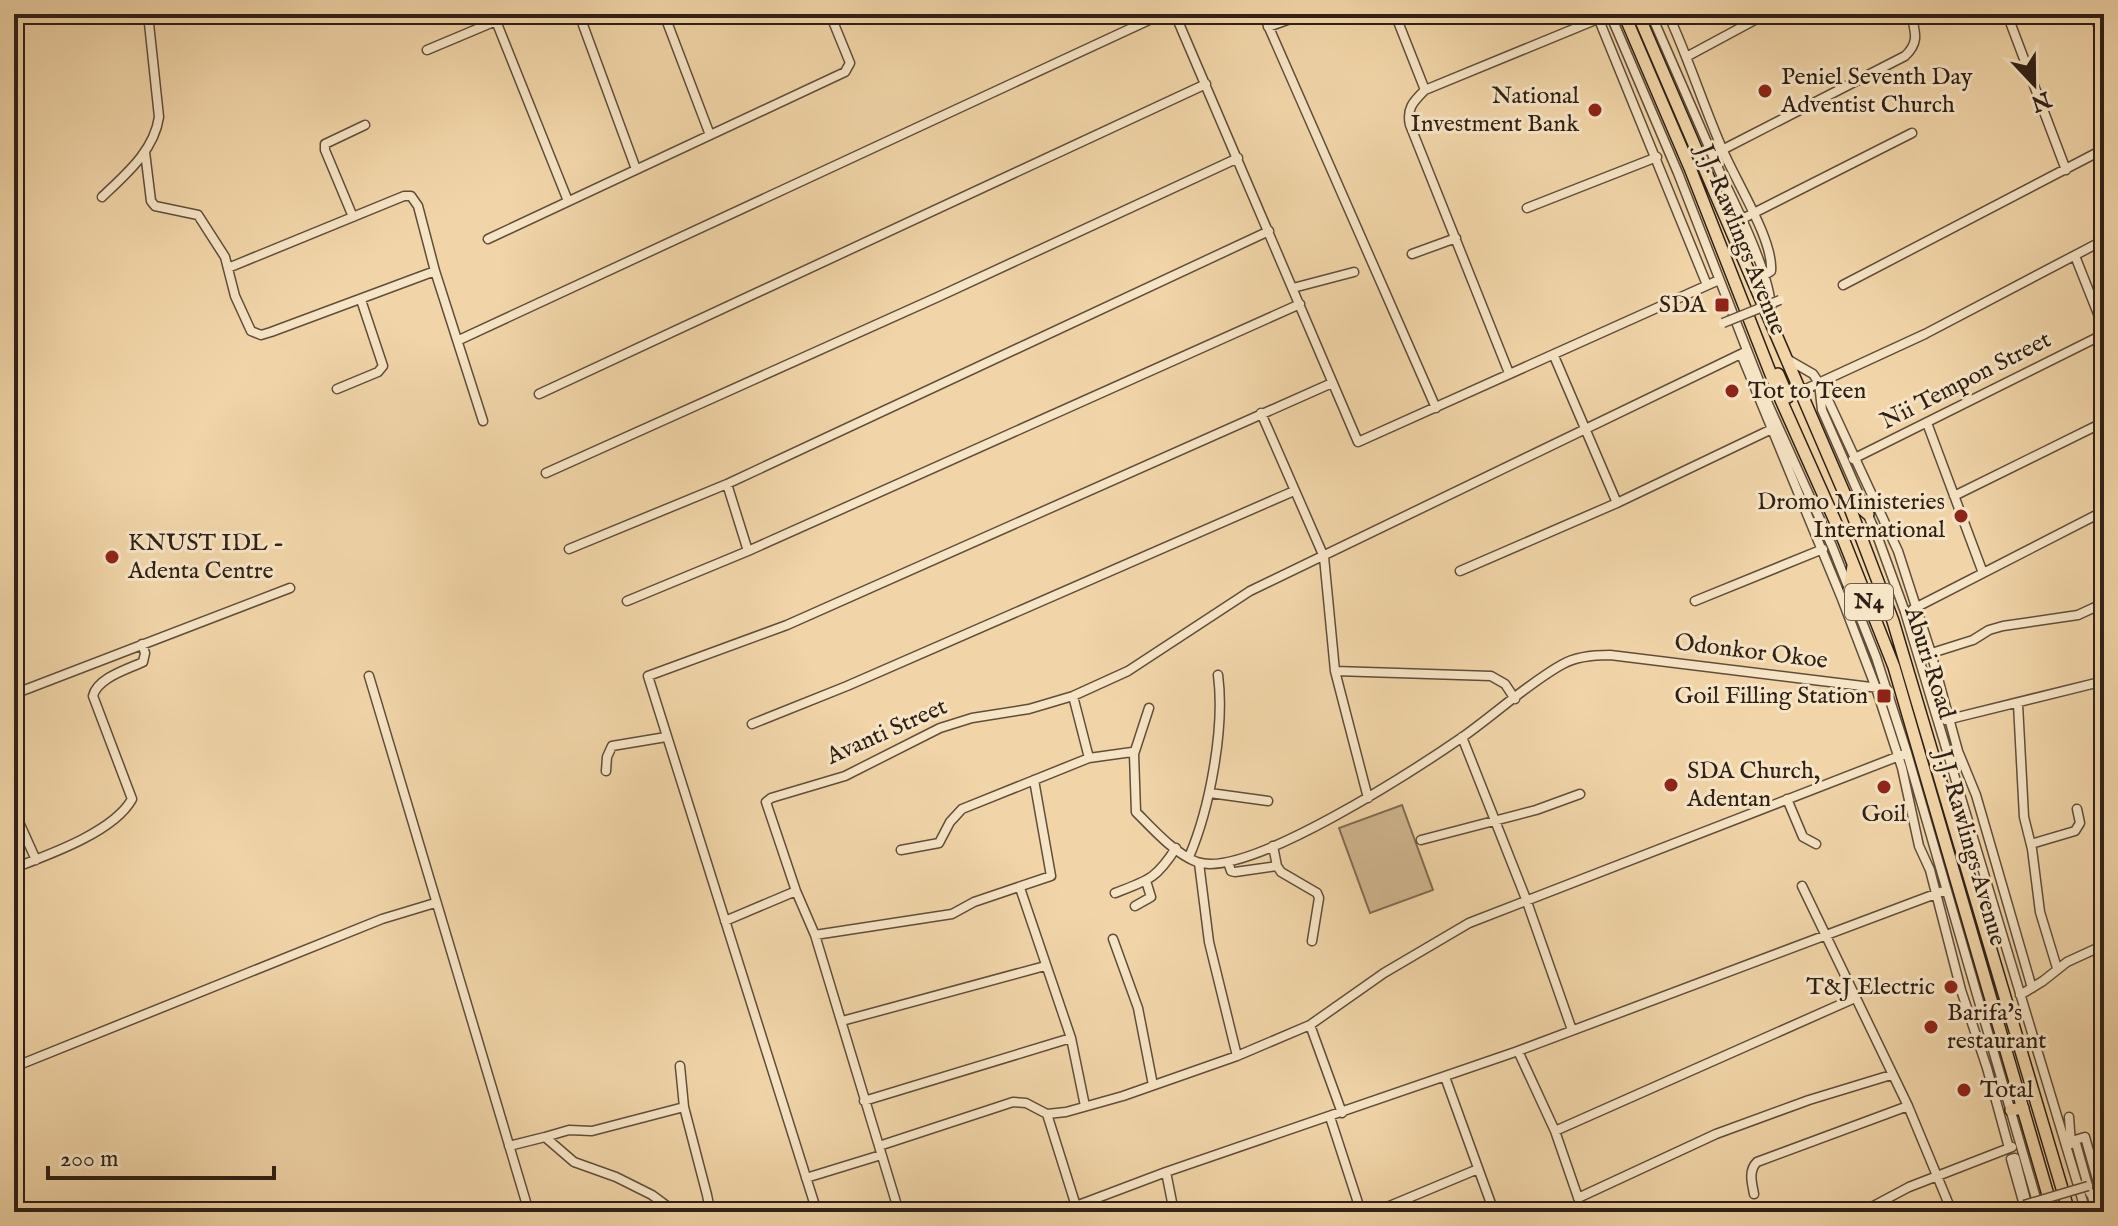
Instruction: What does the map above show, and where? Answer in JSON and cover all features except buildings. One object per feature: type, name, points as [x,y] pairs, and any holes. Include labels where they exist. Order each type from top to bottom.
[{"type":"highway","name":"J.J. Rawlings Avenue","points":[[1624,14],[1684,171],[1784,398],[1894,667],[1960,916],[2017,1109],[2053,1212]]},
{"type":"highway","name":"Aburi Road","points":[[1638,14],[1845,495],[1906,660],[2018,1013],[2069,1212]]},
{"type":"highway","points":[[1845,495],[1868,514]]},
{"type":"highway","points":[[1849,590],[1854,566]]},
{"type":"street","points":[[102,197],[145,152],[157,134],[159,117],[148,14]]},
{"type":"street","points":[[579,14],[636,169]]},
{"type":"street","points":[[664,14],[710,135]]},
{"type":"street","points":[[488,239],[845,72],[850,63],[830,14]]},
{"type":"street","points":[[459,340],[1162,14]]},
{"type":"street","points":[[1175,14],[1358,442],[1719,280]]},
{"type":"street","points":[[1263,14],[1436,408]]},
{"type":"street","points":[[1268,27],[1304,14]]},
{"type":"street","points":[[1395,14],[1425,90]]},
{"type":"street","points":[[1509,373],[1409,119],[1411,106],[1425,90],[1598,16],[1610,14],[1684,171],[1744,353],[1902,754],[1946,890],[1960,916]]},
{"type":"street","points":[[1651,14],[1742,219],[1771,300],[1771,325]]},
{"type":"street","points":[[1668,14],[1688,56],[1722,150],[1754,214],[1772,260],[1771,271],[1763,276]]},
{"type":"street","points":[[1688,56],[1766,14]]},
{"type":"street","points":[[1713,155],[1905,56],[1914,48],[1917,38],[1911,14]]},
{"type":"street","points":[[2007,14],[2066,170]]},
{"type":"street","points":[[2094,14],[2104,41]]},
{"type":"street","points":[[1598,16],[1707,285]]},
{"type":"street","points":[[427,50],[500,18],[568,201]]},
{"type":"street","points":[[1620,68],[1631,64]]},
{"type":"street","points":[[539,394],[1206,84]]},
{"type":"street","points":[[353,217],[325,144],[365,125]]},
{"type":"street","points":[[1742,219],[1912,133]]},
{"type":"street","points":[[1843,285],[2104,149]]},
{"type":"street","points":[[145,152],[151,201],[155,206],[198,215],[225,257],[251,331],[261,335],[435,271]]},
{"type":"street","points":[[1527,208],[1657,157]]},
{"type":"street","points":[[546,473],[1238,158]]},
{"type":"street","points":[[228,268],[404,196],[411,196],[418,206],[435,271],[483,421]]},
{"type":"street","points":[[569,549],[727,484],[1269,231]]},
{"type":"street","points":[[1412,254],[1456,238]]},
{"type":"street","points":[[1784,398],[1925,334],[2104,240]]},
{"type":"street","points":[[2075,256],[2104,332]]},
{"type":"street","points":[[1293,288],[1354,272]]},
{"type":"street","points":[[337,389],[378,372],[383,366],[361,300]]},
{"type":"street","points":[[1723,323],[1780,300]]},
{"type":"street","points":[[627,601],[748,551],[1300,304]]},
{"type":"street","name":"Nii Tempon Street","points":[[1846,463],[2104,332]]},
{"type":"street","name":"Avanti Street","points":[[899,1212],[815,935],[796,891],[766,802],[845,776],[953,723],[1029,709],[1073,696],[1147,660],[1181,634],[1250,591],[1744,353]]},
{"type":"street","points":[[1554,356],[1617,503]]},
{"type":"street","points":[[1786,358],[1813,374],[1831,402],[1898,551],[1931,653],[1948,720],[1976,795],[2032,988]]},
{"type":"street","points":[[817,1212],[648,680],[651,675],[787,625],[1332,383]]},
{"type":"street","points":[[1819,383],[1822,410],[1868,514],[1905,612],[2020,995],[2018,1013],[2078,1177],[2102,1212]]},
{"type":"street","points":[[1261,413],[1324,557],[1335,671],[1368,798]]},
{"type":"street","points":[[1954,496],[2104,422]]},
{"type":"street","points":[[1927,423],[1983,573]]},
{"type":"street","points":[[1460,571],[1617,503],[1774,428]]},
{"type":"street","points":[[1774,428],[1832,546],[1887,689],[1919,846],[1930,870],[1964,1000],[2009,1148]]},
{"type":"street","points":[[727,484],[748,551]]},
{"type":"street","points":[[752,724],[847,686],[1294,491]]},
{"type":"street","points":[[1905,612],[2104,511]]},
{"type":"street","points":[[1695,601],[1832,546]]},
{"type":"street","points":[[14,694],[290,588]]},
{"type":"street","points":[[1919,657],[1973,640],[1989,630],[2078,615],[2104,603]]},
{"type":"street","points":[[14,868],[66,850],[126,811],[132,799],[93,696],[102,683],[143,662],[145,653],[142,644]]},
{"type":"street","name":"Odonkor Okoe","points":[[1228,862],[1252,856],[1368,798],[1462,737],[1564,663],[1589,655],[1887,689]]},
{"type":"street","points":[[1335,671],[1491,676],[1505,684],[1515,699]]},
{"type":"street","points":[[1189,857],[1202,827],[1210,793],[1220,700],[1218,675]]},
{"type":"street","points":[[369,676],[529,1212]]},
{"type":"street","points":[[1938,722],[2104,681]]},
{"type":"street","points":[[1073,696],[1089,758]]},
{"type":"street","points":[[2018,704],[2024,817],[2031,844],[2040,912],[2057,968]]},
{"type":"street","points":[[1149,708],[1134,754],[1135,808],[1154,831],[1199,863],[1228,862],[1231,871],[1235,872],[1277,866]]},
{"type":"street","points":[[606,771],[612,746],[666,737]]},
{"type":"street","points":[[1462,737],[1526,899],[1572,1030]]},
{"type":"street","points":[[901,850],[939,843],[950,822],[962,809],[1089,758],[1134,754]]},
{"type":"street","points":[[806,1178],[1013,1102],[1026,1103],[1047,1114],[1085,1106],[1237,1056],[1310,1025],[1384,973],[1469,923],[1902,754]]},
{"type":"street","points":[[815,935],[952,914],[974,902],[1051,876],[1034,780]]},
{"type":"street","points":[[1210,793],[1268,801]]},
{"type":"street","points":[[1421,840],[1536,810],[1580,794]]},
{"type":"street","points":[[1787,799],[1803,837],[1816,844]]},
{"type":"street","points":[[2031,844],[2075,831],[2080,823],[2077,809]]},
{"type":"street","points":[[14,811],[36,860]]},
{"type":"street","points":[[1273,846],[1281,872],[1317,893],[1319,898],[1312,941]]},
{"type":"street","points":[[1115,893],[1162,871],[1176,848]]},
{"type":"street","points":[[1199,863],[1209,942],[1237,1056]]},
{"type":"street","points":[[1135,906],[1151,897],[1146,881]]},
{"type":"street","points":[[1802,886],[1908,1106],[1952,1212]]},
{"type":"street","points":[[1020,888],[1071,1038],[1085,1106]]},
{"type":"street","points":[[1061,1212],[1166,1172],[1518,1051],[1946,890]]},
{"type":"street","points":[[725,921],[796,891]]},
{"type":"street","points":[[14,1067],[382,919],[435,903]]},
{"type":"street","points":[[1113,939],[1138,1008],[1153,1085]]},
{"type":"street","points":[[2020,995],[2057,968],[2104,945]]},
{"type":"street","points":[[842,1021],[1045,966]]},
{"type":"street","points":[[1555,1131],[1855,998]]},
{"type":"street","points":[[1310,1025],[1342,1113]]},
{"type":"street","points":[[864,1101],[1071,1038]]},
{"type":"street","points":[[1518,1051],[1555,1131],[1583,1212]]},
{"type":"street","points":[[680,1066],[684,1107],[709,1205],[705,1212]]},
{"type":"street","points":[[1578,1198],[1716,1134],[1891,1075]]},
{"type":"street","points":[[1445,1077],[1494,1212]]},
{"type":"street","points":[[1754,1194],[1751,1174],[1757,1162],[1908,1106]]},
{"type":"street","points":[[509,1146],[569,1130],[592,1131],[684,1107]]},
{"type":"street","points":[[2017,1109],[2020,1144],[2040,1212]]},
{"type":"street","points":[[1047,1114],[1076,1206]]},
{"type":"street","points":[[1330,1117],[1361,1212]]},
{"type":"street","points":[[2069,1117],[2070,1143],[2086,1212]]},
{"type":"street","points":[[545,1137],[574,1162],[616,1177],[652,1195],[675,1212]]},
{"type":"street","points":[[2025,1210],[2088,1186],[2075,1140],[2085,1137],[2104,1204]]},
{"type":"street","points":[[1862,1212],[1937,1176],[2020,1144]]},
{"type":"street","points":[[2015,1158],[2025,1210],[2011,1159],[2015,1158]]},
{"type":"street","points":[[1375,1212],[1478,1169]]},
{"type":"street","points":[[811,1194],[824,1172]]},
{"type":"street","points":[[1166,1172],[1174,1212]]},
{"type":"street","points":[[2025,1210],[2017,1196],[2033,1188]]},
{"type":"street","points":[[1881,1201],[1885,1212]]},
{"type":"shaded area","points":[[1402,805],[1433,890],[1370,913],[1339,828]]},
{"type":"place","name":"Peniel Seventh Day Adventist Church","points":[[1765,91]]},
{"type":"place","name":"National Investment Bank","points":[[1595,110]]},
{"type":"place","name":"SDA","points":[[1722,305]]},
{"type":"place","name":"Tot to Teen","points":[[1732,391]]},
{"type":"place","name":"Dromo Ministeries International","points":[[1961,516]]},
{"type":"place","name":"KNUST IDL - Adenta Centre","points":[[112,557]]},
{"type":"place","name":"Goil Filling Station","points":[[1884,696]]},
{"type":"place","name":"SDA Church, Adentan","points":[[1671,785]]},
{"type":"place","name":"Goil","points":[[1884,787]]},
{"type":"place","name":"T&J Electric","points":[[1951,987]]},
{"type":"place","name":"Barifa's restaurant","points":[[1931,1027]]},
{"type":"place","name":"Total","points":[[1964,1090]]}]
